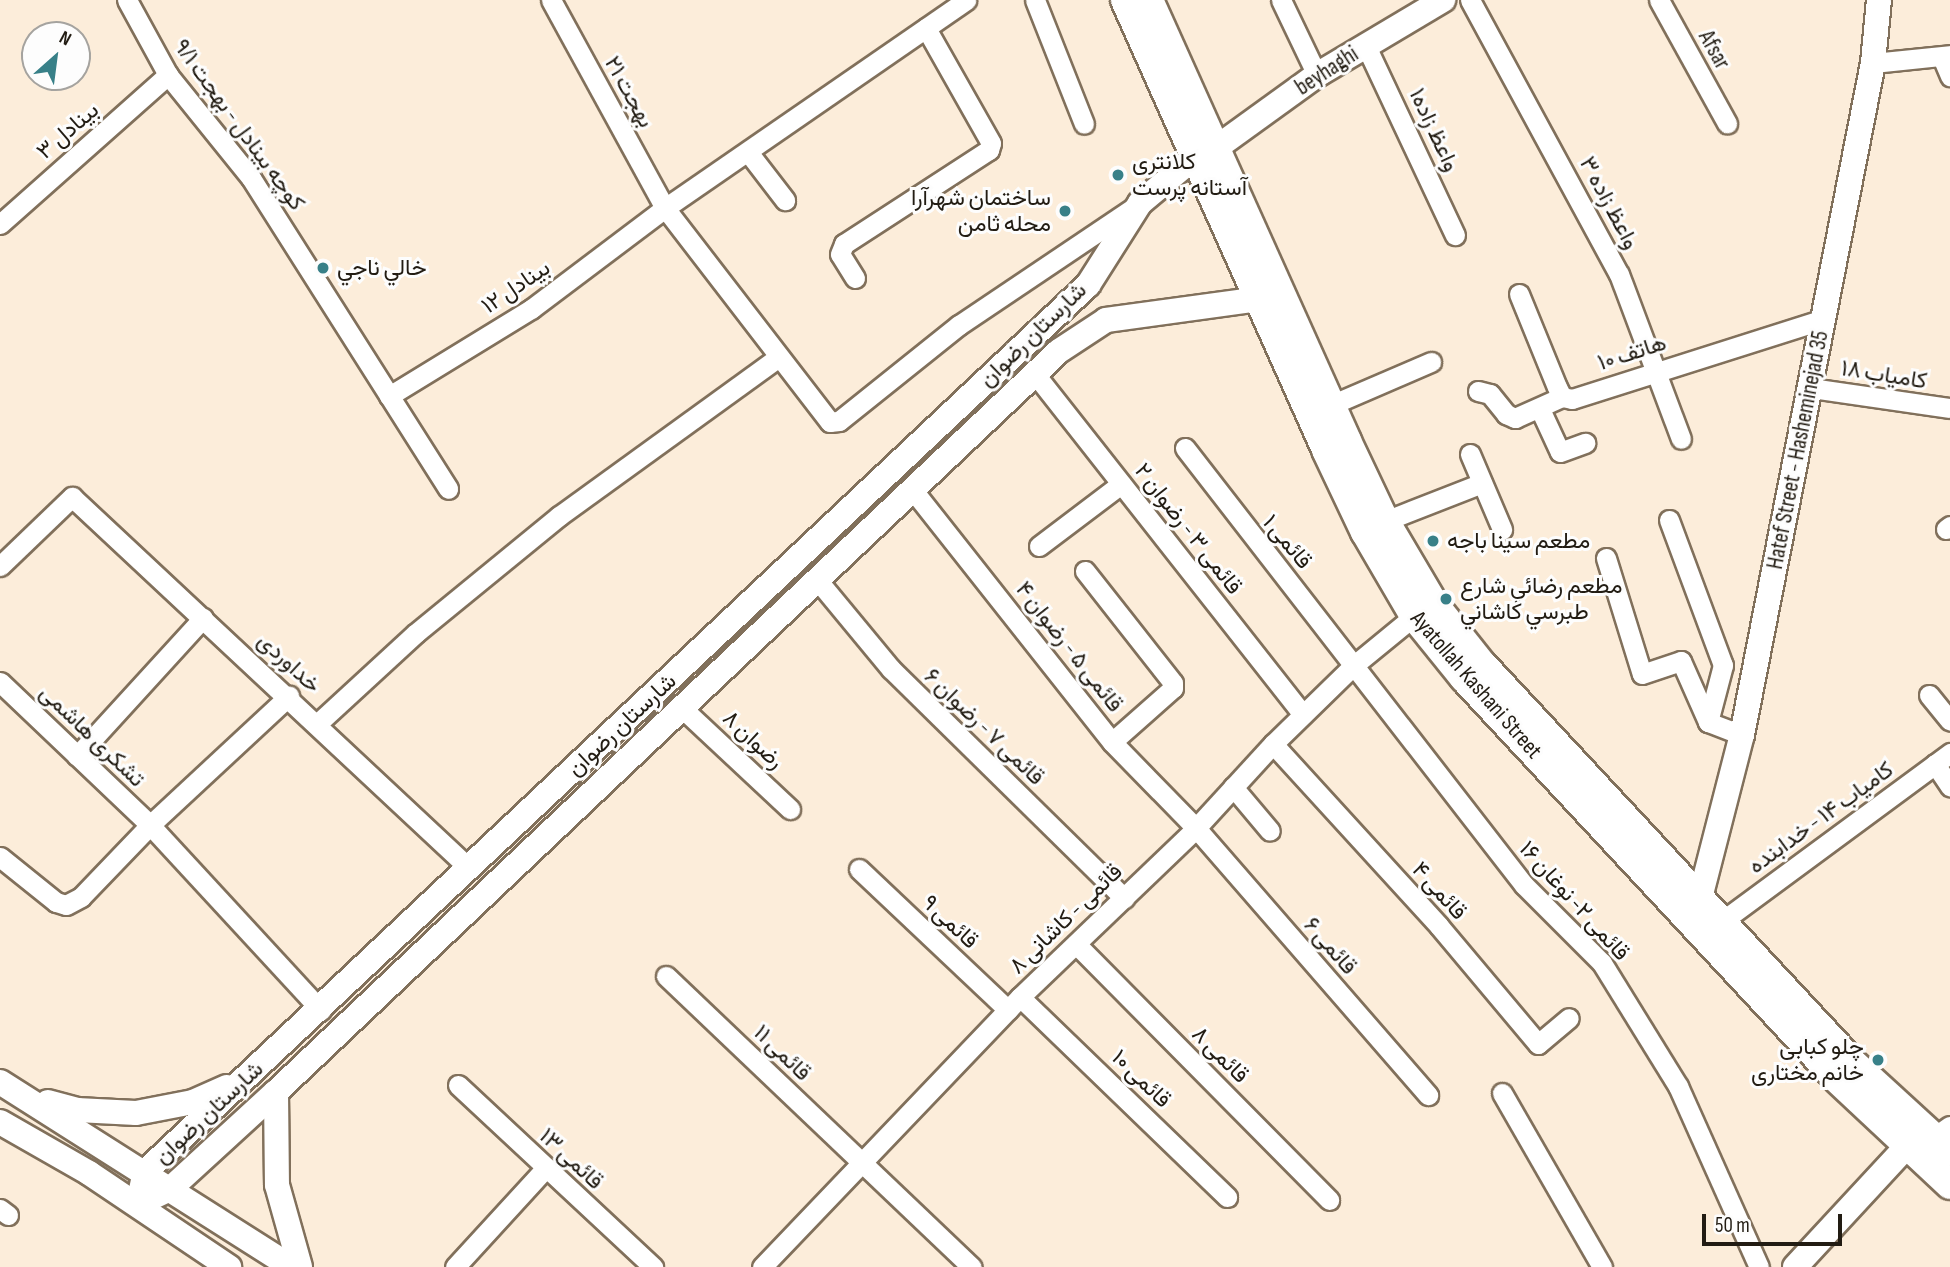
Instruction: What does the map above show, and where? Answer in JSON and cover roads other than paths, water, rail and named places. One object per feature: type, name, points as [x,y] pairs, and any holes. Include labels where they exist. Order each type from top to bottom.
[{"type":"main road","name":"Ayatollah Kashani Street","points":[[1125,0],[1206,153],[1331,405],[1385,521],[1434,604],[1481,663],[1692,905],[1839,1081],[1950,1185]]},
{"type":"main road","name":"Ayatollah Kashani Street","points":[[1149,0],[1259,299],[1365,532],[1415,616],[1464,678],[1692,905],[1721,922],[1855,1065],[1945,1138]]},
{"type":"street","name":"کوچه بینادل - بهجت ۹/۱","points":[[127,0],[168,75],[251,178],[447,489]]},
{"type":"street","name":"بهجت ۲۱","points":[[551,0],[665,208],[822,417],[839,421],[959,326],[1140,203]]},
{"type":"street","name":"بینادل ۱۲","points":[[389,396],[531,309],[665,208],[966,0]]},
{"type":"street","points":[[1035,0],[1084,124]]},
{"type":"street","points":[[1281,0],[1317,75]]},
{"type":"street","name":"واعظ زاده ۳","points":[[1470,0],[1619,274],[1681,439]]},
{"type":"street","name":"Afsar","points":[[1659,0],[1727,123]]},
{"type":"street","name":"Hatef Street - Hasheminejad 35","points":[[1692,905],[1742,735],[1873,64],[1879,0]]},
{"type":"street","name":"beyhaghi","points":[[1206,153],[1317,75],[1366,46],[1427,4]]},
{"type":"street","points":[[855,278],[840,254],[844,244],[989,150],[991,143],[926,28]]},
{"type":"street","name":"واعظ زاده۱","points":[[1366,46],[1455,235]]},
{"type":"street","points":[[1873,64],[1946,56],[1950,76]]},
{"type":"street","name":"بینادل ۳","points":[[0,224],[168,75]]},
{"type":"street","points":[[748,152],[785,200]]},
{"type":"street","name":"شارستان رضوان","points":[[138,1204],[145,1172],[321,1010],[1088,285],[1140,203],[1206,153]]},
{"type":"street","points":[[1519,294],[1562,397]]},
{"type":"street","name":"شارستان رضوان","points":[[138,1204],[170,1189],[276,1092],[818,582],[1059,351],[1107,320],[1259,299]]},
{"type":"street","name":"هاتف ۱۰","points":[[1540,409],[1562,397],[1572,399],[1824,319]]},
{"type":"street","points":[[317,724],[416,633],[559,516],[777,358]]},
{"type":"street","points":[[1331,405],[1431,362]]},
{"type":"street","name":"قائمی ۳ - رضوان ۲","points":[[1035,374],[1303,714]]},
{"type":"street","name":"کامیاب ۱۸","points":[[1811,388],[1950,408]]},
{"type":"street","points":[[1478,391],[1490,394],[1515,418],[1540,409],[1560,452],[1585,443]]},
{"type":"street","name":"قائمی ۱","points":[[1185,448],[1353,666]]},
{"type":"street","points":[[1470,454],[1502,529]]},
{"type":"street","points":[[1385,521],[1482,483]]},
{"type":"street","points":[[1039,546],[1121,484]]},
{"type":"street","name":"قائمی ۵ - رضوان ۴","points":[[912,489],[1112,743],[1196,828]]},
{"type":"street","name":"خداوردی","points":[[0,566],[72,497],[289,696],[469,868]]},
{"type":"street","points":[[1669,520],[1723,665],[1708,722]]},
{"type":"street","points":[[1606,558],[1642,674],[1681,661],[1708,722],[1742,735]]},
{"type":"street","points":[[1085,571],[1173,683],[1173,688],[1112,743]]},
{"type":"street","name":"قائمی ۷ - رضوان ۶","points":[[818,582],[891,669],[1124,898]]},
{"type":"street","name":"قائمی - کاشانی ۸","points":[[762,1267],[1014,1003],[1196,828],[1303,714],[1353,666],[1415,616]]},
{"type":"street","points":[[77,756],[203,618]]},
{"type":"street","name":"قائمی ۲- نوغان ۱۶","points":[[1353,666],[1524,885],[1602,963],[1678,1086],[1759,1267]]},
{"type":"street","name":"تشکری هاشمی","points":[[0,682],[150,825],[321,1010]]},
{"type":"street","points":[[1929,695],[1950,721]]},
{"type":"street","points":[[0,857],[66,905],[81,897],[150,825],[289,696]]},
{"type":"street","name":"رضوان ۸","points":[[682,708],[790,808]]},
{"type":"street","name":"قائمی ۴","points":[[1273,744],[1439,926],[1538,1044],[1569,1018]]},
{"type":"street","points":[[1942,759],[1950,786]]},
{"type":"street","name":"کامیاب ۱۴ - خدابنده","points":[[1721,922],[1942,759]]},
{"type":"street","points":[[1233,788],[1270,831]]},
{"type":"street","name":"قائمی ۶","points":[[1196,828],[1427,1096]]},
{"type":"street","name":"قائمی ۹","points":[[859,869],[1014,1003]]},
{"type":"street","name":"قائمی ۸","points":[[1076,944],[1329,1200]]},
{"type":"street","name":"قائمی ۱۱","points":[[666,976],[972,1267]]},
{"type":"street","name":"قائمی ۱۰","points":[[1014,1003],[1227,1197]]},
{"type":"street","points":[[10,1088],[77,1110],[136,1113],[193,1102],[247,1078]]},
{"type":"street","name":"قائمی ۱۳","points":[[458,1085],[544,1170],[653,1267]]},
{"type":"street","points":[[10,1088],[291,1267]]},
{"type":"street","points":[[276,1092],[277,1185],[300,1267]]},
{"type":"street","points":[[1502,1093],[1602,1267]]},
{"type":"street","points":[[0,1122],[138,1204],[229,1267]]},
{"type":"street","points":[[1795,1267],[1907,1146]]},
{"type":"street","points":[[456,1267],[544,1170]]},
{"type":"place","name":"کلانتری آستانه پرست","points":[[1118,175]]},
{"type":"place","name":"ساختمان شهرآرا محله ثامن","points":[[1065,211]]},
{"type":"place","name":"خالي ناجي","points":[[323,268]]},
{"type":"place","name":"مطعم سينا باجه","points":[[1433,541]]},
{"type":"place","name":"مطعم رضائي شارع طبرسي كاشاني","points":[[1446,599]]},
{"type":"place","name":"چلو کبابی خانم مختاری","points":[[1878,1060]]}]
